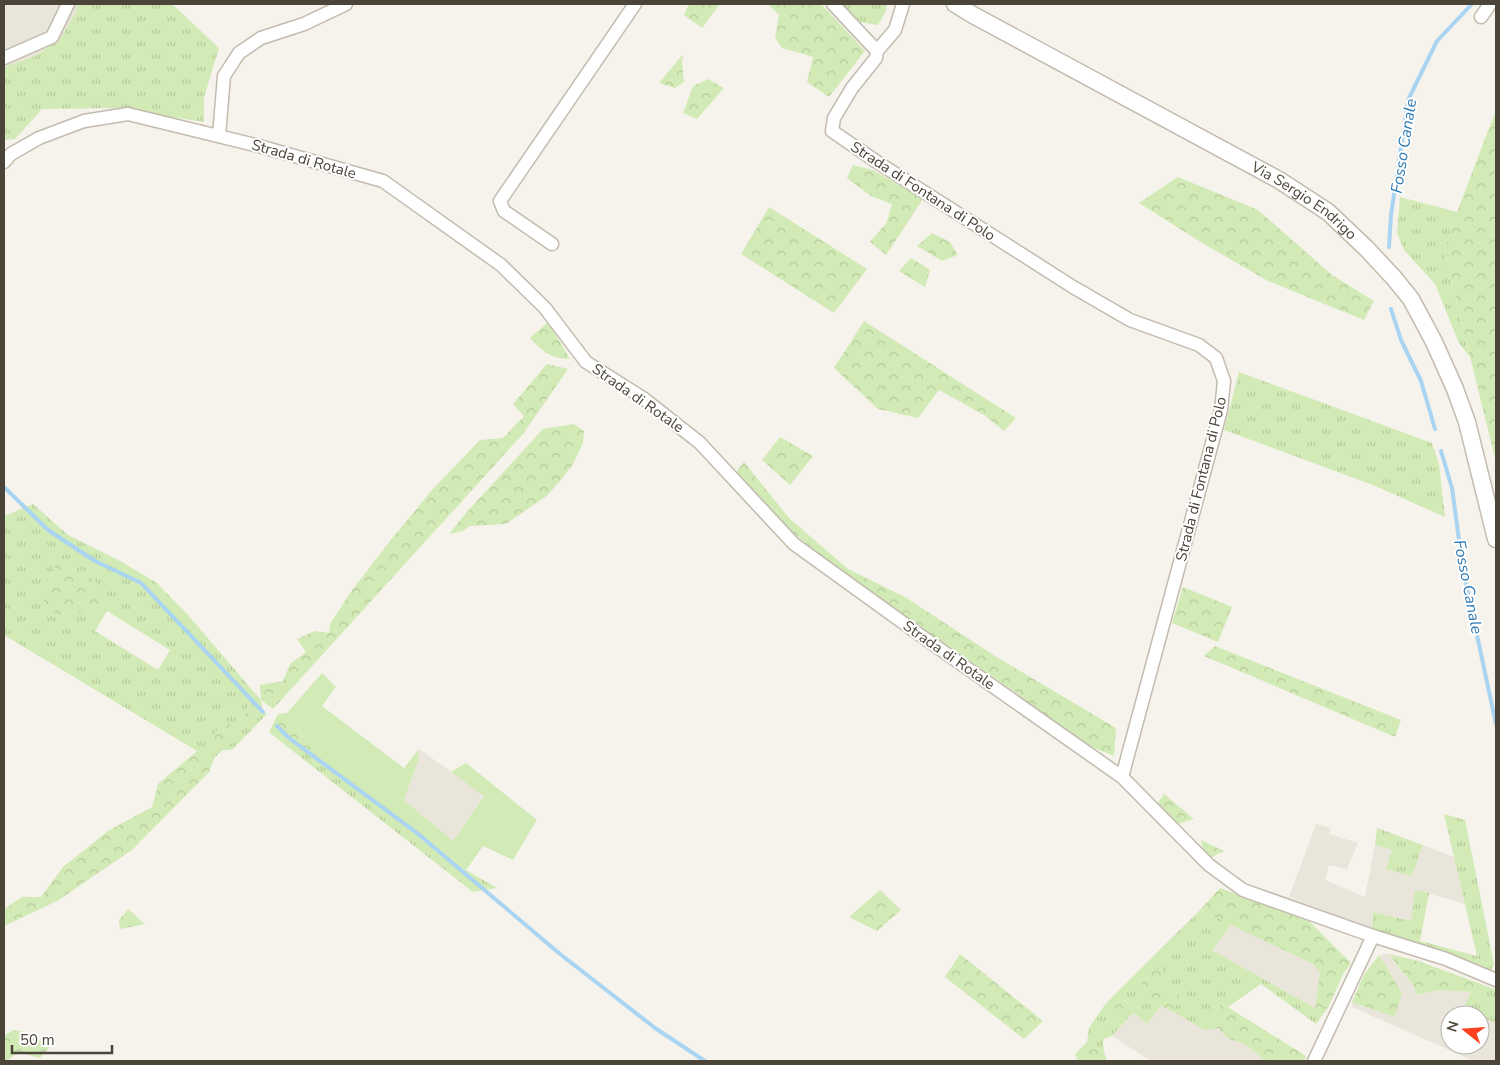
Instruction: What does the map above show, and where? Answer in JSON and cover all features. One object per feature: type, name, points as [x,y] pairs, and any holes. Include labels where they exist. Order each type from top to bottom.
[{"type":"street","points":[[4,58],[52,37],[68,4]]},
{"type":"street","points":[[219,136],[224,76],[239,52],[261,38],[304,24],[346,4]]},
{"type":"street","points":[[552,244],[504,211],[500,201],[635,4]]},
{"type":"street","points":[[833,4],[877,51],[895,30],[903,4]]},
{"type":"street","name":"Via Sergio Endrigo","points":[[955,4],[1279,180],[1328,212],[1368,249],[1411,299],[1455,389],[1467,422],[1496,539]]},
{"type":"street","points":[[1481,17],[1490,4]]},
{"type":"street","name":"Strada di Fontana di Polo","points":[[877,51],[876,58],[852,88],[834,118],[832,131],[885,168],[1064,281],[1130,320],[1198,345],[1216,358],[1224,381],[1221,410],[1122,777]]},
{"type":"street","name":"Strada di Rotale","points":[[4,162],[11,154],[39,138],[84,121],[128,114],[259,146],[383,181],[501,265],[544,308],[586,362],[643,398],[700,443],[794,544],[1122,777]]},
{"type":"street","points":[[1122,777],[1209,865],[1243,890],[1373,936],[1446,959],[1496,980]]},
{"type":"street","points":[[1314,1061],[1373,936]]},
{"type":"shaded area","points":[[4,4],[76,4],[76,12],[60,39],[35,56],[4,67]]},
{"type":"shaded area","points":[[419,749],[484,795],[453,841],[404,800],[418,761]]},
{"type":"shaded area","points":[[1316,824],[1331,828],[1329,834],[1358,843],[1347,869],[1329,865],[1325,880],[1365,897],[1375,845],[1392,850],[1412,876],[1423,845],[1454,857],[1465,904],[1416,890],[1412,921],[1373,912],[1372,930],[1289,897]]},
{"type":"shaded area","points":[[1232,924],[1313,964],[1320,972],[1315,1008],[1212,950]]},
{"type":"shaded area","points":[[1389,954],[1415,988],[1415,995],[1440,990],[1471,992],[1465,1005],[1440,1005],[1440,1046],[1352,1007],[1352,1002],[1395,1017],[1402,993],[1379,955]]},
{"type":"shaded area","points":[[1161,1006],[1218,1028],[1227,1038],[1244,1044],[1266,1061],[1151,1061],[1112,1036],[1133,1013],[1147,1024]]},
{"type":"shaded area","points":[[1490,1021],[1496,1023],[1496,1061],[1474,1061],[1460,1055],[1490,1055]]},
{"type":"green space","points":[[76,4],[172,4],[219,48],[204,97],[204,122],[116,108],[42,109],[15,139],[4,140],[4,67],[35,56],[60,39],[76,12]]},
{"type":"green space","points":[[689,4],[720,4],[702,28],[684,15]]},
{"type":"green space","points":[[768,4],[821,4],[865,51],[829,97],[807,82],[813,57],[782,48],[775,38],[779,15]]},
{"type":"green space","points":[[842,4],[887,4],[886,11],[878,25],[860,22]]},
{"type":"green space","points":[[683,54],[684,82],[675,88],[659,83]]},
{"type":"green space","points":[[708,79],[724,88],[697,119],[683,113],[693,86]]},
{"type":"green space","points":[[1496,110],[1496,462],[1444,251]]},
{"type":"green space","points":[[853,165],[873,170],[923,199],[886,255],[870,242],[887,222],[892,204],[871,196],[847,178]]},
{"type":"green space","points":[[1178,177],[1258,210],[1332,275],[1374,301],[1364,320],[1268,281],[1139,203]]},
{"type":"green space","points":[[1400,197],[1457,212],[1444,251],[1470,357],[1459,343],[1435,284],[1404,250],[1397,233]]},
{"type":"green space","points":[[769,207],[867,269],[834,313],[741,254]]},
{"type":"green space","points":[[932,233],[950,242],[958,255],[942,261],[917,246]]},
{"type":"green space","points":[[911,258],[930,270],[925,287],[899,271]]},
{"type":"green space","points":[[864,321],[1016,418],[1004,431],[984,415],[939,390],[918,418],[878,409],[834,368]]},
{"type":"green space","points":[[548,322],[570,359],[552,356],[530,338]]},
{"type":"green space","points":[[547,364],[568,369],[523,434],[273,709],[261,700],[260,685],[283,681],[290,664],[306,652],[297,639],[315,631],[329,633],[330,624],[350,593],[432,490],[480,440],[503,438],[524,416],[513,404]]},
{"type":"green space","points":[[1239,372],[1432,443],[1439,464],[1445,517],[1373,485],[1224,430]]},
{"type":"green space","points":[[574,424],[584,431],[583,443],[572,466],[548,495],[506,524],[470,526],[463,531],[449,534],[543,429]]},
{"type":"green space","points":[[780,437],[813,456],[790,485],[762,460]]},
{"type":"green space","points":[[744,462],[789,518],[848,569],[905,597],[995,656],[1116,728],[1114,756],[1080,742],[1015,692],[844,575],[785,526],[736,472]]},
{"type":"green space","points":[[33,504],[68,535],[122,562],[157,583],[188,615],[261,700],[263,712],[267,714],[232,750],[223,750],[215,757],[197,751],[4,635],[4,516]],"holes":[[[56,553],[78,573],[94,579],[87,609],[66,617],[43,586],[54,571]],[[107,611],[170,650],[158,670],[95,631]]]},
{"type":"green space","points":[[56,552],[78,573],[94,579],[104,594],[107,611],[87,609],[66,617],[44,609],[43,586],[54,571]]},
{"type":"green space","points":[[1183,587],[1232,607],[1218,642],[1172,623]]},
{"type":"green space","points":[[1215,646],[1401,720],[1395,737],[1204,656]]},
{"type":"green space","points":[[322,673],[336,687],[322,706],[404,768],[419,749],[418,761],[404,800],[453,841],[484,796],[451,772],[466,763],[537,820],[513,860],[483,846],[466,870],[401,814],[349,775],[302,736],[287,713]]},
{"type":"green space","points":[[248,698],[264,712],[245,724]]},
{"type":"green space","points":[[287,713],[302,736],[318,749],[294,752],[269,732],[278,714]]},
{"type":"green space","points":[[225,718],[240,737],[223,750],[212,738]]},
{"type":"green space","points":[[318,749],[401,814],[466,870],[497,888],[473,892],[294,752]]},
{"type":"green space","points":[[197,751],[215,757],[209,772],[132,850],[57,901],[4,926],[4,909],[22,897],[41,897],[63,867],[108,831],[152,807],[158,784]]},
{"type":"green space","points":[[1164,794],[1194,819],[1178,824],[1158,803]]},
{"type":"green space","points":[[1444,814],[1465,820],[1494,964],[1490,973],[1480,965],[1372,930],[1373,912],[1411,921],[1415,890],[1429,893],[1420,941],[1477,956]]},
{"type":"green space","points":[[1377,828],[1423,845],[1412,876],[1386,869],[1392,850],[1375,845]]},
{"type":"green space","points":[[1201,840],[1224,851],[1210,858],[1203,850]]},
{"type":"green space","points":[[1220,888],[1310,922],[1351,963],[1343,974],[1329,1006],[1315,1008],[1320,972],[1313,964],[1200,910]]},
{"type":"green space","points":[[880,890],[901,910],[877,931],[849,917]]},
{"type":"green space","points":[[128,909],[145,924],[120,929],[119,920]]},
{"type":"green space","points":[[1200,910],[1232,924],[1212,950],[1315,1008],[1329,1006],[1316,1024],[1261,984],[1228,1007],[1221,1003],[1205,1030],[1170,1010],[1184,998],[1163,986],[1163,966],[1152,1002],[1161,1006],[1147,1024],[1133,1013],[1112,1036],[1103,1039],[1104,1052],[1087,1042],[1089,1028],[1103,1007],[1111,1014],[1129,1004],[1116,993]]},
{"type":"green space","points":[[960,954],[1043,1021],[1024,1039],[945,977]]},
{"type":"green space","points":[[1389,954],[1418,961],[1481,984],[1471,992],[1440,990],[1415,995],[1415,988]]},
{"type":"green space","points":[[1379,955],[1402,993],[1395,1017],[1352,1002],[1364,975]]},
{"type":"green space","points":[[1163,966],[1163,986],[1184,998],[1170,1010],[1152,1002],[1139,979]]},
{"type":"green space","points":[[1481,984],[1496,990],[1496,1023],[1490,1021],[1490,1005],[1465,1005],[1471,992]]},
{"type":"green space","points":[[1116,993],[1129,1004],[1126,1012],[1111,1014],[1103,1007]]},
{"type":"green space","points":[[1221,1003],[1306,1056],[1304,1061],[1266,1061],[1244,1044],[1227,1038],[1218,1028],[1205,1030]]},
{"type":"green space","points":[[13,1030],[30,1033],[50,1047],[40,1058],[18,1052],[7,1061],[4,1061],[4,1036]]},
{"type":"green space","points":[[1087,1042],[1104,1052],[1107,1061],[1078,1061],[1075,1054]]},
{"type":"waterway","name":"Fosso Canale","points":[[1389,247],[1391,215],[1408,100],[1437,41],[1472,4]]},
{"type":"waterway","name":"Fosso Canale","points":[[1391,309],[1401,340],[1421,381],[1435,429]]},
{"type":"waterway","name":"Fosso Canale","points":[[1441,451],[1452,488],[1463,570],[1496,724]]},
{"type":"waterway","points":[[4,487],[48,530],[95,561],[141,583],[263,712]]},
{"type":"waterway","points":[[277,726],[289,738],[417,833],[560,954],[655,1028],[705,1061]]}]
